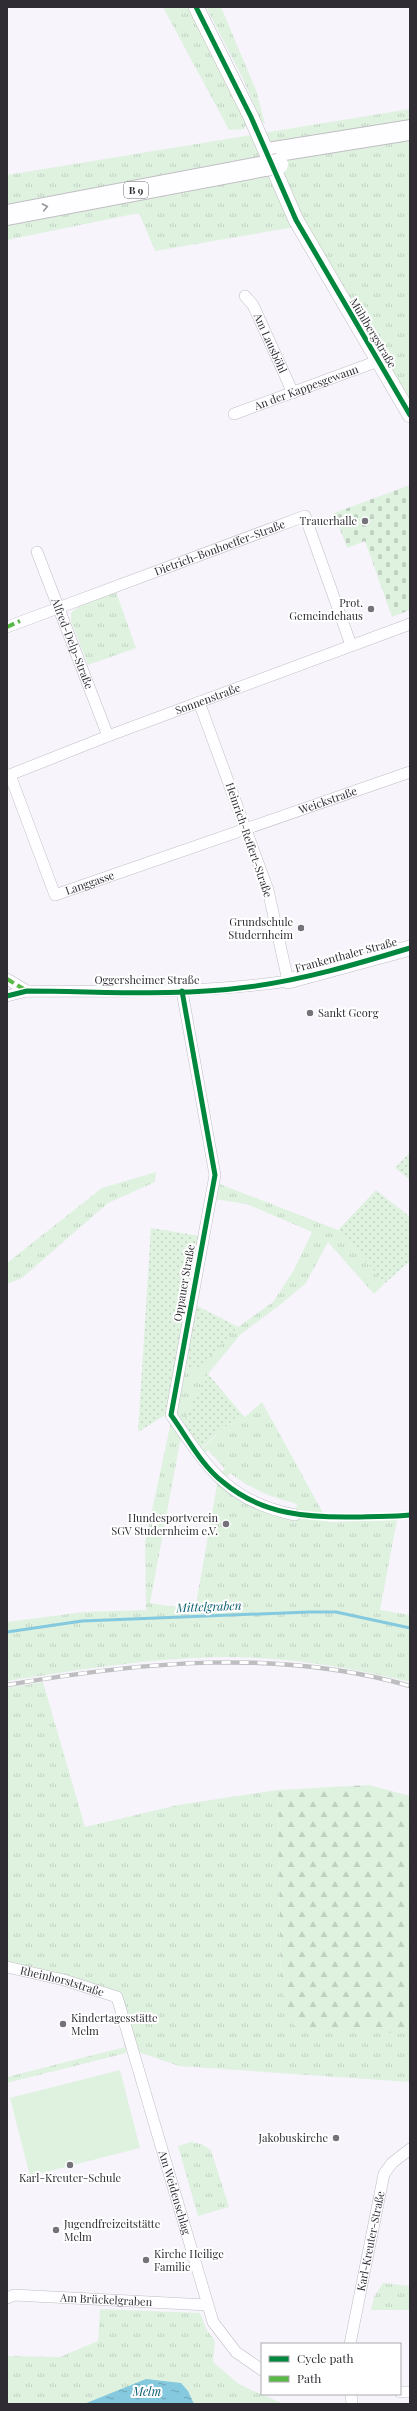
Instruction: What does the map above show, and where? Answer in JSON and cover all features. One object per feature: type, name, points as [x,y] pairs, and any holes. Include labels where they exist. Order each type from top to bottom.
[{"type":"highway","name":"B 9","points":[[7,215],[410,130]]},
{"type":"highway","name":"B 9","points":[[7,202],[269,159],[410,143]]},
{"type":"street","name":"Mühlbergstraße","points":[[196,7],[250,117],[296,220],[330,281],[410,416]]},
{"type":"street","name":"Am Lausböhl","points":[[245,296],[253,305],[293,392]]},
{"type":"street","name":"An der Kappesgewann","points":[[234,414],[378,361]]},
{"type":"street","name":"Dietrich-Bonhoeffer-Straße","points":[[7,627],[305,516],[351,645]]},
{"type":"street","name":"Alfred-Delp-Straße","points":[[37,552],[108,736]]},
{"type":"street","name":"Sonnenstraße","points":[[9,776],[108,736],[410,624]]},
{"type":"street","name":"Heinrich-Reffert-Straße","points":[[199,702],[268,890],[288,981]]},
{"type":"street","name":"Weickstraße","points":[[246,829],[410,772]]},
{"type":"street","name":"Langgasse","points":[[9,776],[55,895],[246,829]]},
{"type":"street","name":"Frankenthaler Straße","points":[[288,981],[410,948]]},
{"type":"street","points":[[7,979],[27,991]]},
{"type":"street","name":"Oggersheimer Straße","points":[[7,996],[27,991],[182,992],[246,988],[288,981]]},
{"type":"street","name":"Oppauer Straße","points":[[182,992],[214,1175],[171,1415],[200,1457],[223,1482],[243,1497],[277,1511],[295,1515]]},
{"type":"street","name":"Rheinhorststraße","points":[[7,1967],[64,1980],[117,1997]]},
{"type":"street","name":"Am Weidenschlag","points":[[117,1997],[213,2322],[224,2338],[247,2362],[261,2369]]},
{"type":"street","name":"Karl-Kreuter-Straße","points":[[350,2343],[384,2174],[392,2163],[410,2149]]},
{"type":"street","name":"Am Brückelgraben","points":[[7,2298],[14,2295],[207,2305]]},
{"type":"green space","points":[[163,7],[190,7],[247,122],[244,129],[229,130]]},
{"type":"green space","points":[[206,7],[221,7],[256,90],[265,124],[261,121],[243,79]]},
{"type":"green space","points":[[410,109],[410,409],[295,227],[155,251],[139,213],[7,240],[7,175]]},
{"type":"green space","points":[[410,485],[410,610],[392,617],[365,541],[347,548],[334,513]]},
{"type":"green space","points":[[116,592],[136,648],[88,665],[71,621],[71,613],[78,607]]},
{"type":"green space","points":[[410,1152],[410,1180],[395,1168]]},
{"type":"green space","points":[[156,1172],[155,1182],[108,1203],[22,1278],[7,1284],[7,1263],[102,1188]]},
{"type":"green space","points":[[217,1183],[338,1230],[385,1283],[374,1294],[328,1242],[306,1283],[280,1305],[241,1334],[208,1374],[194,1398],[200,1450],[241,1413],[245,1417],[262,1402],[328,1522],[397,1520],[380,1610],[410,1615],[410,1682],[362,1671],[313,1663],[240,1657],[163,1660],[85,1669],[7,1681],[7,1622],[84,1612],[146,1610],[145,1543],[183,1366],[221,1344],[238,1327],[273,1302],[294,1270],[312,1232],[247,1204],[214,1199]],"holes":[[[181,1437],[217,1485],[195,1610],[150,1603]],[[208,1450],[225,1469],[217,1477],[200,1457]],[[230,1473],[246,1484],[262,1492],[297,1504],[295,1515],[223,1482]]]},
{"type":"green space","points":[[376,1190],[410,1217],[410,1261],[385,1283],[338,1230]]},
{"type":"green space","points":[[151,1228],[200,1236],[167,1414],[138,1432]]},
{"type":"green space","points":[[194,1304],[238,1327],[196,1370],[183,1366]]},
{"type":"green space","points":[[208,1374],[241,1413],[199,1450],[183,1426],[194,1398]]},
{"type":"green space","points":[[43,1682],[85,1827],[178,1805],[278,1790],[281,1987],[410,2034],[410,2082],[179,2066],[126,2048],[126,2053],[7,2083],[7,2077],[125,2047],[113,2001],[62,1985],[7,1972],[7,1688]]},
{"type":"green space","points":[[369,1785],[410,1796],[410,2034],[293,2026],[281,1987],[278,1790]]},
{"type":"green space","points":[[120,2070],[140,2148],[30,2176],[10,2098]]},
{"type":"green space","points":[[191,2142],[201,2144],[211,2150],[229,2207],[198,2216],[178,2146]]},
{"type":"green space","points":[[383,2283],[410,2286],[410,2310],[371,2310],[374,2297]]},
{"type":"green space","points":[[100,2309],[200,2313],[207,2330],[215,2341],[213,2362],[240,2385],[284,2404],[7,2404],[7,2356],[60,2357],[98,2341]]},
{"type":"water","name":"Melm","points":[[146,2379],[181,2383],[188,2391],[194,2404],[84,2404]]},
{"type":"waterway","name":"Mittelgraben","points":[[7,1632],[82,1621],[309,1612],[336,1612],[410,1628]]},
{"type":"railway","points":[[7,1685],[108,1670],[158,1665],[259,1663],[310,1667],[360,1674],[410,1686]]},
{"type":"marked path","points":[[7,627],[20,621]]},
{"type":"marked path","points":[[7,979],[27,991]]},
{"type":"cycle path","points":[[196,7],[251,117],[296,220],[410,415]]},
{"type":"cycle path","points":[[7,996],[27,991],[165,993],[248,987],[309,976],[350,966],[410,948]]},
{"type":"cycle path","points":[[182,991],[215,1175],[171,1415],[201,1459],[215,1475],[238,1493],[254,1502],[287,1512],[322,1517],[410,1515]]},
{"type":"place","name":"Trauerhalle","points":[[365,521]]},
{"type":"place","name":"Prot. Gemeindehaus","points":[[371,609]]},
{"type":"place","name":"Grundschule Studernheim","points":[[301,928]]},
{"type":"place","name":"Sankt Georg","points":[[310,1013]]},
{"type":"place","name":"Hundesportverein SGV Studernheim e.V.","points":[[226,1524]]},
{"type":"place","name":"Kindertagesstätte Melm","points":[[63,2024]]},
{"type":"place","name":"Jakobuskirche","points":[[336,2138]]},
{"type":"place","name":"Karl-Kreuter-Schule","points":[[70,2165]]},
{"type":"place","name":"Jugendfreizeitstätte Melm","points":[[56,2230]]},
{"type":"place","name":"Kirche Heilige Familie","points":[[146,2260]]}]
